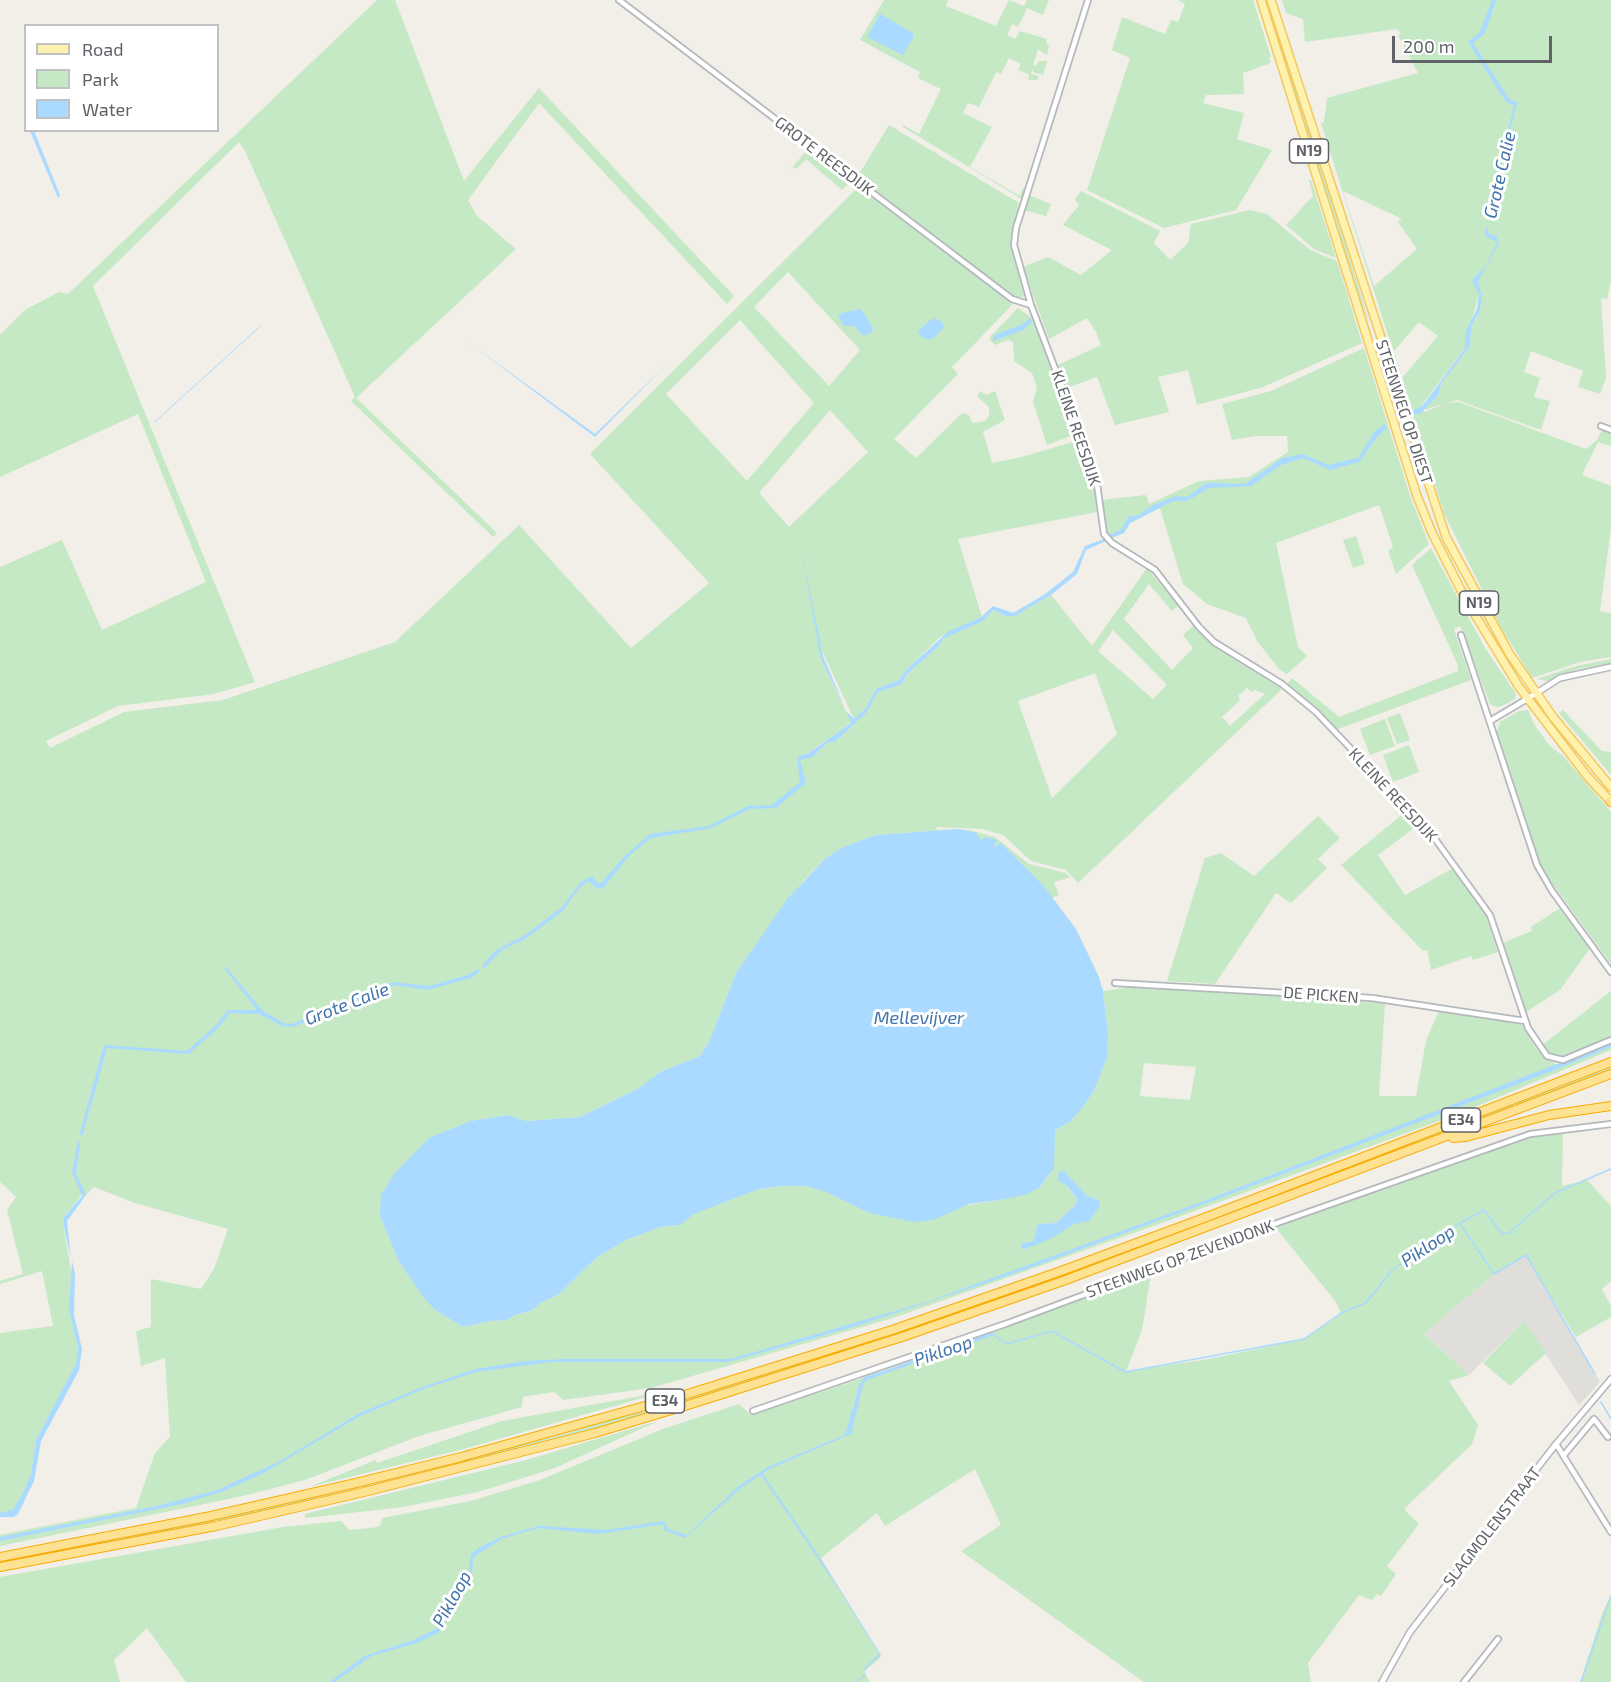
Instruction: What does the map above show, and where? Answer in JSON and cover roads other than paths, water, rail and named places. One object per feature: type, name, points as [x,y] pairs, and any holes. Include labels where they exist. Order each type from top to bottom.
[{"type":"highway","name":"E34","points":[[0,1557],[211,1516],[356,1483],[580,1425],[754,1374],[892,1330],[1193,1222],[1611,1062]]},
{"type":"highway","name":"E34","points":[[0,1567],[216,1526],[360,1493],[584,1436],[685,1406],[905,1336],[1063,1281],[1611,1074]]},
{"type":"highway","points":[[1448,1137],[1466,1137],[1549,1115],[1611,1107]]},
{"type":"main road","name":"STEENWEG OP DIEST","points":[[1261,0],[1417,496],[1428,524],[1466,600],[1527,699],[1611,801]]},
{"type":"main road","name":"STEENWEG OP DIEST","points":[[1272,0],[1446,537],[1488,619],[1536,692],[1578,749],[1611,787]]},
{"type":"main road","points":[[1369,342],[1380,339]]},
{"type":"street","name":"GROTE REESDIJK","points":[[619,0],[1012,300],[1031,305]]},
{"type":"street","name":"KLEINE REESDIJK","points":[[1088,0],[1016,228],[1014,251],[1031,305],[1095,477],[1104,534],[1112,543],[1155,570],[1199,627],[1214,642],[1282,684],[1316,712],[1430,832],[1490,915],[1525,1021],[1537,1045],[1547,1056],[1556,1060],[1567,1059],[1611,1040]]},
{"type":"street","points":[[1601,426],[1611,430]]},
{"type":"street","points":[[1461,634],[1537,865],[1552,891],[1611,972]]},
{"type":"street","points":[[1490,721],[1536,692],[1570,675],[1611,667]]},
{"type":"street","name":"DE PICKEN","points":[[1115,983],[1372,998],[1525,1021]]},
{"type":"street","name":"STEENWEG OP ZEVENDONK","points":[[753,1411],[1008,1323],[1280,1222],[1530,1134],[1611,1124]]},
{"type":"street","name":"SLAGMOLENSTRAAT","points":[[1382,1682],[1410,1632],[1556,1444],[1611,1379]]},
{"type":"street","points":[[1564,1455],[1594,1419],[1608,1437]]},
{"type":"street","points":[[1556,1444],[1611,1532]]},
{"type":"street","points":[[1464,1682],[1498,1639]]},
{"type":"water","points":[[1492,0],[1496,0],[1485,33],[1473,43],[1509,99],[1517,104],[1501,166],[1490,223],[1489,209],[1514,105],[1506,102],[1468,42],[1480,32]]},
{"type":"water","points":[[880,14],[913,33],[913,38],[903,55],[867,37]]},
{"type":"water","points":[[30,132],[34,132],[60,195],[58,198]]},
{"type":"water","points":[[1487,225],[1489,234],[1496,236],[1499,243],[1478,281],[1482,297],[1479,312],[1471,328],[1470,346],[1441,384],[1439,394],[1421,413],[1414,415],[1412,410],[1421,407],[1427,400],[1465,348],[1466,331],[1477,309],[1479,295],[1472,280],[1485,267],[1497,242],[1485,236]]},
{"type":"water","points":[[861,309],[873,328],[872,332],[863,336],[854,326],[844,326],[838,316]]},
{"type":"water","points":[[933,318],[942,322],[944,327],[934,338],[927,340],[919,335],[918,331]]},
{"type":"water","points":[[1030,318],[1032,322],[1023,330],[993,341],[996,334],[1021,325]]},
{"type":"water","points":[[260,327],[154,423],[154,422]]},
{"type":"water","points":[[468,342],[595,434],[666,365],[595,437]]},
{"type":"water","points":[[1385,424],[1386,429],[1377,437],[1359,462],[1330,470],[1303,458],[1281,465],[1251,486],[1209,488],[1187,501],[1173,501],[1130,523],[1124,533],[1111,538],[1109,535],[1121,530],[1128,517],[1139,515],[1151,506],[1176,496],[1187,497],[1206,483],[1245,484],[1282,458],[1303,454],[1328,465],[1358,458],[1375,431]]},
{"type":"water","points":[[1104,539],[1106,541],[1086,550],[1077,574],[1051,595],[1015,616],[1006,616],[993,610],[983,621],[943,639],[938,647],[908,673],[902,684],[878,692],[866,713],[836,741],[827,743],[813,757],[800,760],[806,783],[776,808],[750,809],[711,828],[651,838],[630,855],[603,888],[597,889],[589,881],[579,888],[563,911],[525,939],[502,950],[483,969],[482,966],[495,951],[525,935],[562,907],[580,883],[592,876],[598,884],[601,883],[627,854],[650,834],[709,826],[748,806],[772,805],[800,782],[797,757],[809,753],[851,723],[846,711],[854,719],[865,709],[876,689],[899,680],[907,669],[949,631],[980,618],[993,606],[1013,613],[1044,595],[1073,572],[1085,546]]},
{"type":"water","points":[[800,545],[823,656],[845,708],[821,659]]},
{"type":"water","name":"Mellevijver","points":[[959,829],[976,833],[981,841],[985,837],[997,840],[994,847],[1001,843],[1043,885],[1076,929],[1099,977],[1103,991],[1108,1033],[1107,1057],[1095,1089],[1086,1103],[1070,1122],[1055,1130],[1054,1168],[1040,1187],[1028,1194],[969,1204],[933,1220],[915,1222],[869,1213],[826,1192],[806,1186],[759,1189],[694,1214],[680,1225],[661,1227],[626,1240],[596,1258],[558,1295],[542,1302],[531,1311],[515,1315],[507,1320],[463,1327],[435,1310],[424,1298],[399,1262],[380,1216],[381,1195],[394,1174],[429,1138],[471,1121],[507,1115],[526,1121],[580,1117],[639,1088],[660,1072],[700,1056],[709,1042],[736,973],[788,898],[826,858],[841,848],[876,835]]},
{"type":"water","name":"Grote Calie","points":[[225,966],[262,1010],[283,1023],[292,1024],[393,982],[429,986],[468,975],[478,969],[480,971],[471,978],[428,990],[394,985],[293,1027],[282,1026],[260,1014],[230,1013],[217,1029],[189,1054],[107,1048],[83,1134],[79,1136],[104,1045],[187,1051],[216,1025],[228,1010],[257,1010],[224,968]]},
{"type":"water","points":[[1611,1043],[1611,1047],[1552,1071],[1223,1197],[1019,1272],[853,1327],[728,1362],[551,1362],[476,1372],[423,1389],[360,1416],[262,1474],[221,1492],[182,1504],[0,1541],[0,1537],[157,1506],[217,1490],[278,1462],[360,1413],[422,1387],[476,1369],[525,1361],[565,1359],[731,1359],[929,1301],[1204,1201]]},
{"type":"water","points":[[78,1140],[80,1144],[76,1174],[86,1195],[67,1221],[71,1259],[63,1223],[64,1217],[82,1196],[72,1172]]},
{"type":"water","points":[[1064,1171],[1087,1196],[1099,1200],[1100,1206],[1089,1221],[1074,1224],[1050,1239],[1023,1250],[1021,1243],[1033,1241],[1038,1224],[1056,1223],[1076,1204],[1077,1199],[1067,1186],[1057,1180],[1059,1172]]},
{"type":"water","points":[[72,1261],[75,1274],[74,1315],[82,1349],[79,1370],[41,1441],[34,1481],[18,1514],[14,1517],[0,1517],[0,1513],[13,1510],[23,1493],[31,1474],[36,1440],[76,1364],[78,1348],[69,1309]]},
{"type":"water","points":[[990,1333],[997,1334],[867,1380],[863,1385],[851,1434],[769,1469],[763,1474],[824,1564],[881,1655],[864,1670],[866,1676],[856,1682],[854,1682],[865,1675],[863,1669],[879,1654],[838,1588],[761,1475],[741,1488],[685,1538],[664,1530],[663,1524],[599,1534],[538,1528],[502,1539],[473,1557],[472,1576],[438,1633],[417,1643],[371,1656],[335,1682],[330,1682],[364,1656],[411,1641],[436,1629],[468,1575],[471,1554],[480,1547],[504,1536],[539,1526],[607,1530],[664,1521],[668,1529],[687,1535],[739,1486],[768,1467],[847,1434],[859,1385],[864,1377],[931,1356]]},
{"type":"waterway","name":"Pikloop","points":[[995,1336],[1007,1344],[1052,1331],[1125,1372],[1304,1339],[1341,1313],[1366,1303],[1392,1270],[1460,1223],[1484,1210],[1502,1234],[1509,1233],[1555,1193],[1611,1169]]},
{"type":"waterway","points":[[1461,1225],[1494,1274],[1526,1255],[1595,1374]]},
{"type":"waterway","name":"Pikloop","points":[[893,1368],[951,1348]]},
{"type":"waterway","points":[[1601,1402],[1611,1419]]},
{"type":"waterway","name":"Pikloop","points":[[846,1434],[853,1410]]},
{"type":"waterway","points":[[1581,1682],[1611,1596]]}]
